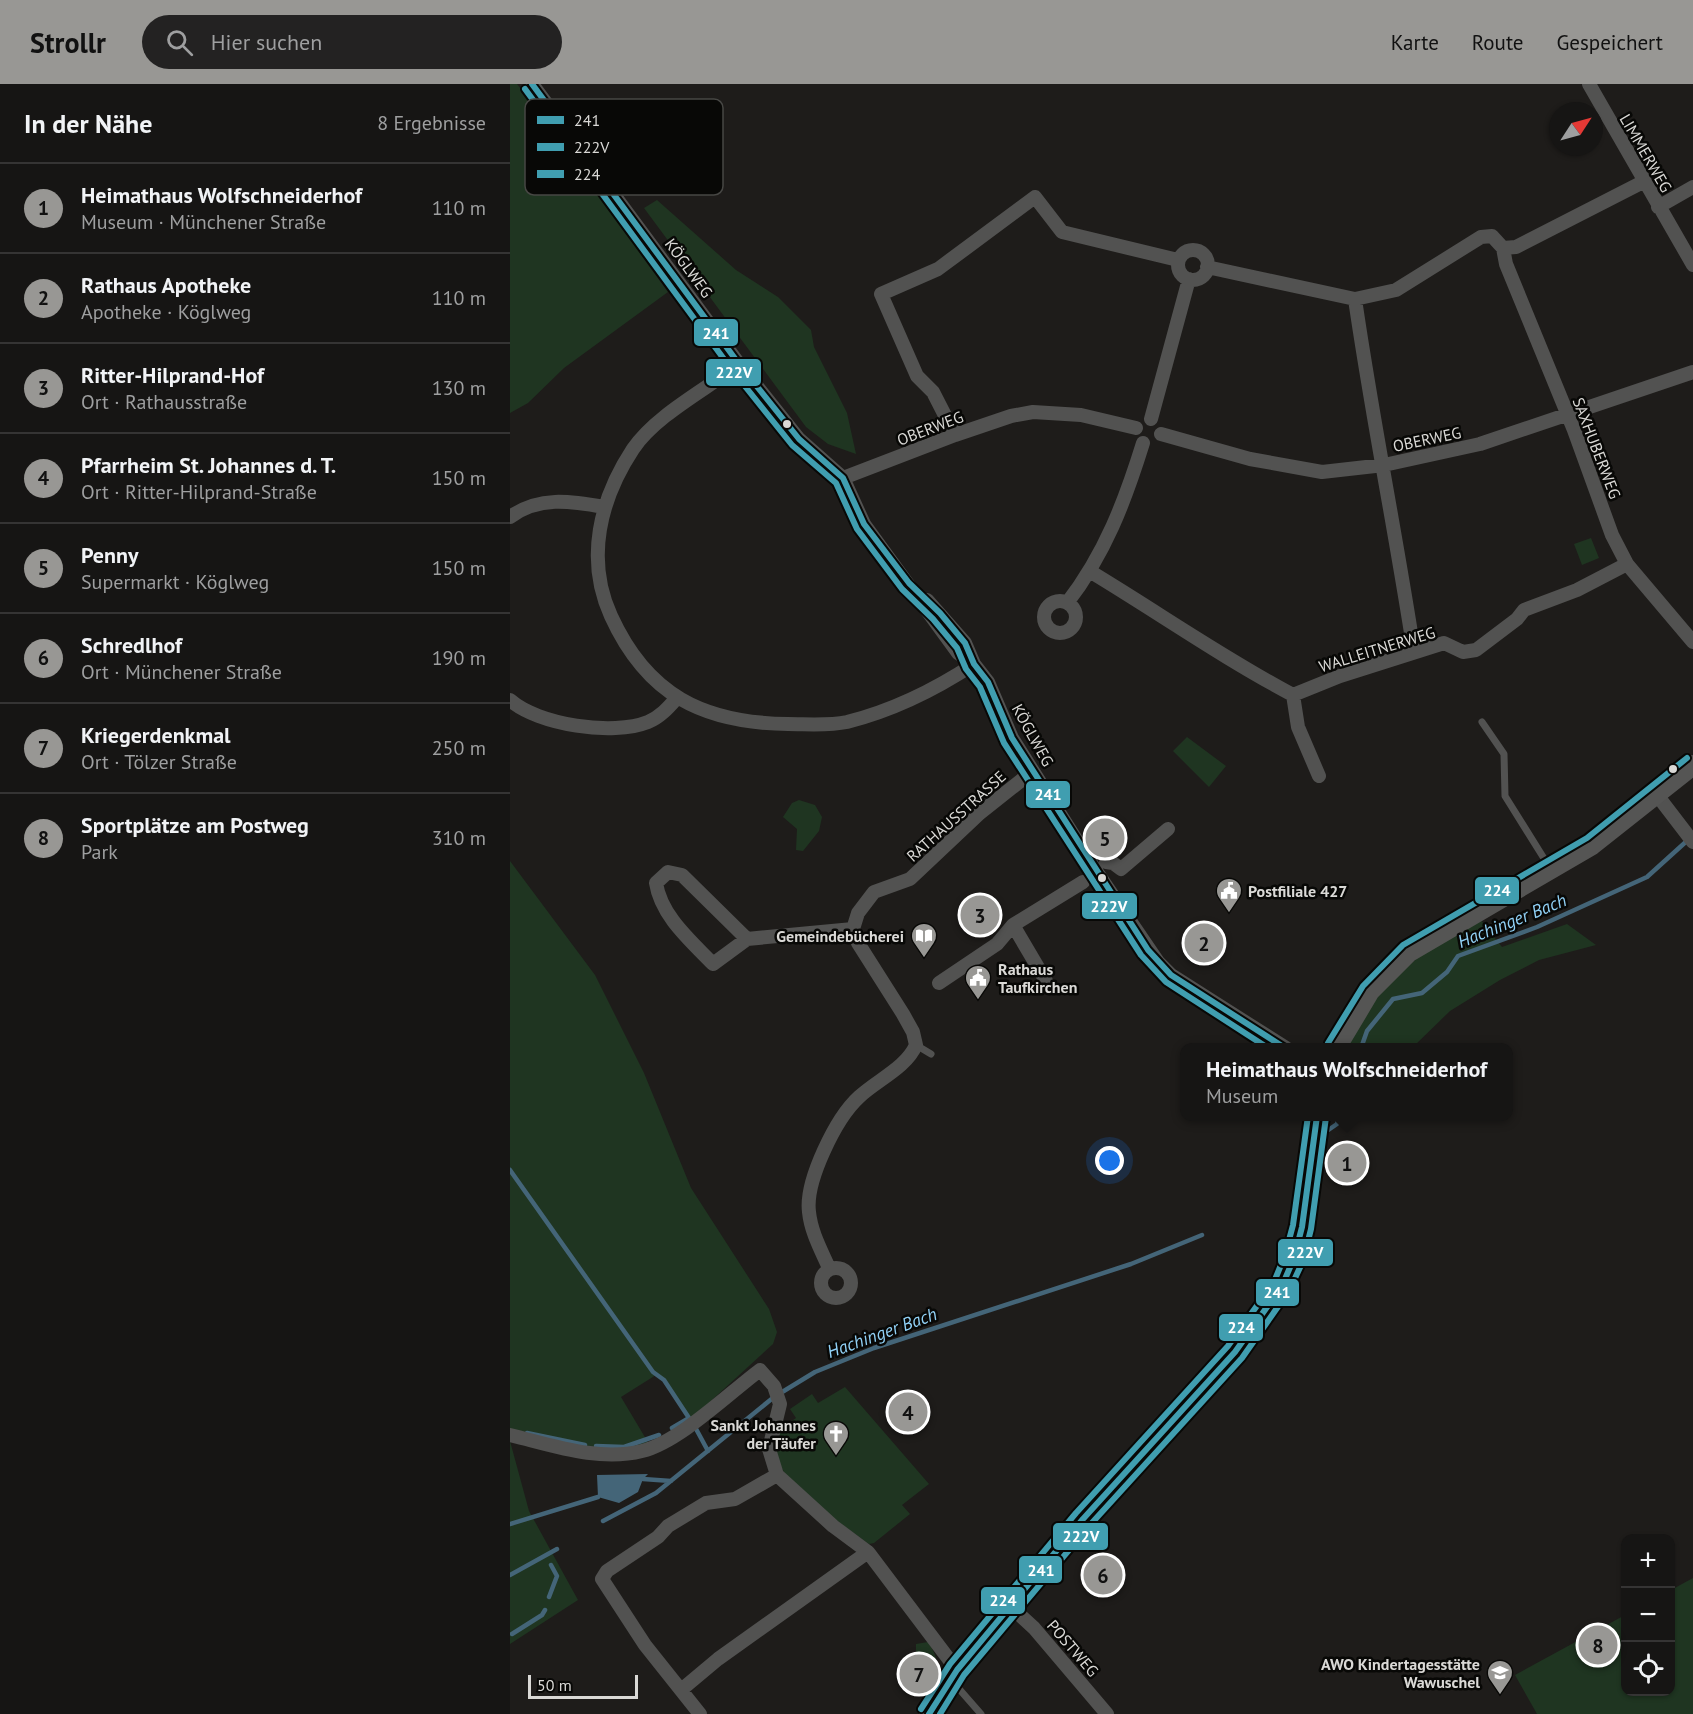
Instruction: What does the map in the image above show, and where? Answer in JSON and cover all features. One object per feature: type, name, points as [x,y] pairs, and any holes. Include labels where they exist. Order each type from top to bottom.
[{"type":"main road","points":[[1338,1043],[1370,991],[1408,952],[1592,845],[1693,765]]},
{"type":"main road","points":[[929,1714],[954,1674],[1083,1519],[1235,1352],[1260,1320],[1282,1286],[1294,1258],[1302,1227],[1316,1121]]},
{"type":"street","name":"KÖGLWEG","points":[[532,84],[543,99]]},
{"type":"street","name":"LIMMERWEG","points":[[1589,84],[1643,182],[1693,265]]},
{"type":"street","points":[[1207,267],[1355,299],[1396,290],[1481,237],[1492,236],[1503,248],[1516,247],[1643,182]]},
{"type":"street","name":"LIMMERWEG","points":[[1658,207],[1693,187]]},
{"type":"street","name":"KÖGLWEG","points":[[614,195],[740,364],[800,440],[843,478],[864,524],[958,653],[975,664],[988,682],[1012,738],[1096,871],[1158,962],[1171,975],[1280,1043]]},
{"type":"street","points":[[955,435],[933,392],[917,376],[881,294],[938,269],[1035,197],[1062,232],[1178,260]]},
{"type":"street","name":"SAXHUBERWEG","points":[[1503,248],[1506,264],[1567,414],[1612,535],[1627,564],[1693,642]]},
{"type":"street","points":[[1194,250],[1203,254],[1207,267],[1203,276],[1189,279],[1179,270],[1178,260],[1184,252],[1194,250]]},
{"type":"street","points":[[1151,419],[1189,279]]},
{"type":"street","points":[[1355,299],[1414,652]]},
{"type":"street","points":[[740,364],[657,424],[634,447],[603,507],[596,548],[603,599],[621,638],[647,670],[676,699],[705,711],[740,721],[845,722],[879,712],[938,686],[975,664]]},
{"type":"street","name":"OBERWEG","points":[[1161,434],[1250,459],[1322,472],[1384,465],[1480,444],[1693,372]]},
{"type":"street","name":"OBERWEG","points":[[843,478],[955,435],[1011,416],[1033,412],[1081,415],[1136,428]]},
{"type":"street","points":[[1151,419],[1158,423],[1161,434],[1154,443],[1143,443],[1138,438],[1136,428],[1143,420],[1151,419]]},
{"type":"street","points":[[1067,603],[1091,572],[1119,517],[1143,443]]},
{"type":"street","points":[[510,517],[546,501],[566,501],[603,507]]},
{"type":"street","name":"WALLEITNERWEG","points":[[1293,695],[1340,676],[1444,644],[1463,651],[1476,650],[1517,619],[1524,610],[1586,586],[1627,564]]},
{"type":"street","points":[[1091,572],[1181,627],[1200,642],[1245,670],[1293,695],[1298,728],[1319,776]]},
{"type":"street","points":[[510,700],[541,717],[589,726],[611,727],[648,722],[662,714],[676,699]]},
{"type":"street","name":"RATHAUSSTRASSE","points":[[853,929],[858,913],[874,892],[910,879],[980,813],[1033,771]]},
{"type":"street","points":[[1657,795],[1689,837]]},
{"type":"street","points":[[1106,862],[1113,862],[1121,869],[1168,829]]},
{"type":"street","points":[[747,939],[682,875],[668,872],[656,883],[658,899],[679,928],[713,964],[747,939],[853,929],[858,943],[913,1032],[916,1045],[904,1061],[859,1097],[846,1111],[835,1128],[820,1162],[808,1209],[811,1226],[830,1268]]},
{"type":"street","points":[[939,983],[997,944],[1021,931],[1083,882]]},
{"type":"street","points":[[1021,931],[1046,981]]},
{"type":"street","points":[[510,1435],[589,1453],[623,1455],[644,1451],[673,1437],[760,1371],[774,1386],[780,1404],[769,1449],[777,1475],[832,1526],[868,1552],[954,1674]]},
{"type":"street","points":[[699,1714],[645,1645],[602,1579],[608,1571],[650,1542],[668,1526],[706,1503],[735,1499],[777,1475]]},
{"type":"street","points":[[681,1690],[718,1659],[868,1552]]},
{"type":"street","name":"POSTWEG","points":[[1011,1607],[1034,1628],[1107,1714]]},
{"type":"lane","points":[[1482,722],[1504,754],[1505,796],[1551,870]]},
{"type":"lane","points":[[916,1045],[931,1054]]},
{"type":"lane","points":[[954,1674],[981,1714]]},
{"type":"green space","points":[[510,84],[517,84],[529,99],[525,99],[525,195],[598,195],[668,292],[564,368],[528,403],[510,413]]},
{"type":"green space","points":[[657,200],[736,270],[778,297],[811,330],[814,347],[847,413],[856,454],[828,444],[806,427],[644,208]]},
{"type":"green space","points":[[1591,538],[1599,558],[1582,565],[1574,544]]},
{"type":"green space","points":[[1187,737],[1226,766],[1209,787],[1173,751]]},
{"type":"green space","points":[[799,800],[815,805],[822,817],[819,831],[803,851],[796,850],[797,829],[783,817],[792,803]]},
{"type":"green space","points":[[510,861],[595,975],[644,1073],[691,1188],[769,1309],[777,1332],[773,1344],[689,1421],[663,1380],[656,1375],[621,1397],[649,1444],[613,1449],[579,1447],[510,1432]]},
{"type":"green space","points":[[1480,919],[1502,947],[1567,924],[1596,945],[1539,960],[1500,980],[1450,1011],[1417,1043],[1347,1043],[1386,984],[1437,942]]},
{"type":"green space","points":[[845,1387],[929,1484],[902,1505],[910,1514],[874,1543],[869,1544],[804,1494],[783,1470],[776,1453],[776,1432],[796,1418],[790,1409],[812,1394],[818,1403]]},
{"type":"green space","points":[[510,1441],[529,1511],[578,1600],[510,1644]]},
{"type":"green space","points":[[1693,1578],[1693,1714],[1537,1714],[1515,1675],[1621,1617],[1621,1696],[1675,1696],[1675,1588]]},
{"type":"green space","points":[[928,1642],[936,1657],[937,1668],[925,1694],[916,1688],[916,1644]]},
{"type":"water","points":[[648,1474],[643,1479],[638,1492],[619,1503],[598,1497],[597,1475]]},
{"type":"waterway","name":"Hachinger Bach","points":[[1363,1043],[1367,1031],[1393,999],[1422,993],[1447,972],[1458,956],[1537,927],[1647,877],[1689,839]]},
{"type":"waterway","name":"Hachinger Bach","points":[[1321,1135],[1337,1124],[1338,1121]]},
{"type":"waterway","points":[[510,1170],[653,1372],[664,1380],[689,1418]]},
{"type":"waterway","name":"Hachinger Bach","points":[[603,1521],[656,1493],[774,1397],[815,1372],[874,1348],[1131,1264],[1202,1235]]},
{"type":"waterway","points":[[672,1428],[689,1418],[690,1420]]},
{"type":"waterway","points":[[695,1427],[708,1451]]},
{"type":"waterway","points":[[527,1433],[585,1445]]},
{"type":"waterway","points":[[596,1446],[624,1447],[659,1435]]},
{"type":"waterway","points":[[643,1479],[671,1481]]},
{"type":"waterway","points":[[510,1524],[598,1497]]},
{"type":"waterway","name":"Hachinger Bach","points":[[510,1575],[557,1549]]},
{"type":"waterway","points":[[549,1597],[557,1576],[551,1565]]},
{"type":"waterway","points":[[512,1634],[542,1615],[545,1610]]},
{"type":"transit line","name":"241","points":[[532,84],[543,99]]},
{"type":"transit line","name":"222V","points":[[525,89],[532,99]]},
{"type":"transit line","name":"222V","points":[[603,195],[732,370],[792,445],[836,483],[857,529],[902,589],[933,619],[957,648],[966,669],[980,687],[1004,743],[1141,955],[1166,982],[1260,1043]]},
{"type":"transit line","name":"241","points":[[614,195],[739,364],[799,439],[843,478],[864,524],[909,583],[940,613],[965,643],[974,664],[988,682],[1012,738],[1148,950],[1171,975],[1277,1043]]},
{"type":"transit line","name":"224","points":[[1328,1043],[1363,986],[1403,945],[1587,838],[1687,758]]},
{"type":"transit line","name":"224","points":[[921,1709],[950,1664],[1076,1513],[1228,1346],[1274,1282],[1285,1255],[1293,1225],[1307,1121]]},
{"type":"transit line","name":"241","points":[[929,1714],[957,1670],[1083,1519],[1235,1352],[1282,1286],[1294,1258],[1302,1227],[1316,1121]]},
{"type":"transit line","name":"222V","points":[[940,1714],[964,1675],[1090,1525],[1242,1358],[1289,1291],[1303,1261],[1311,1229],[1325,1121]]},
{"type":"place","name":"Penny","points":[[1105,838]]},
{"type":"place","name":"Postfiliale 427","points":[[1229,914]]},
{"type":"place","name":"Ritter-Hilprand-Hof","points":[[980,915]]},
{"type":"place","name":"Rathaus Apotheke","points":[[1204,943]]},
{"type":"place","name":"Gemeindebücherei","points":[[924,959]]},
{"type":"place","name":"Rathaus Taufkirchen","points":[[978,1001]]},
{"type":"place","name":"Heimathaus Wolfschneiderhof","points":[[1347,1163]]},
{"type":"place","name":"Pfarrheim St. Johannes d. T.","points":[[908,1412]]},
{"type":"place","name":"Sankt Johannes der Täufer","points":[[836,1457]]},
{"type":"place","name":"Schredlhof","points":[[1103,1575]]},
{"type":"place","name":"Sportplätze am Postweg","points":[[1598,1645]]},
{"type":"place","name":"Kriegerdenkmal","points":[[919,1674]]},
{"type":"place","name":"AWO Kindertagesstätte Wawuschel","points":[[1500,1696]]}]
